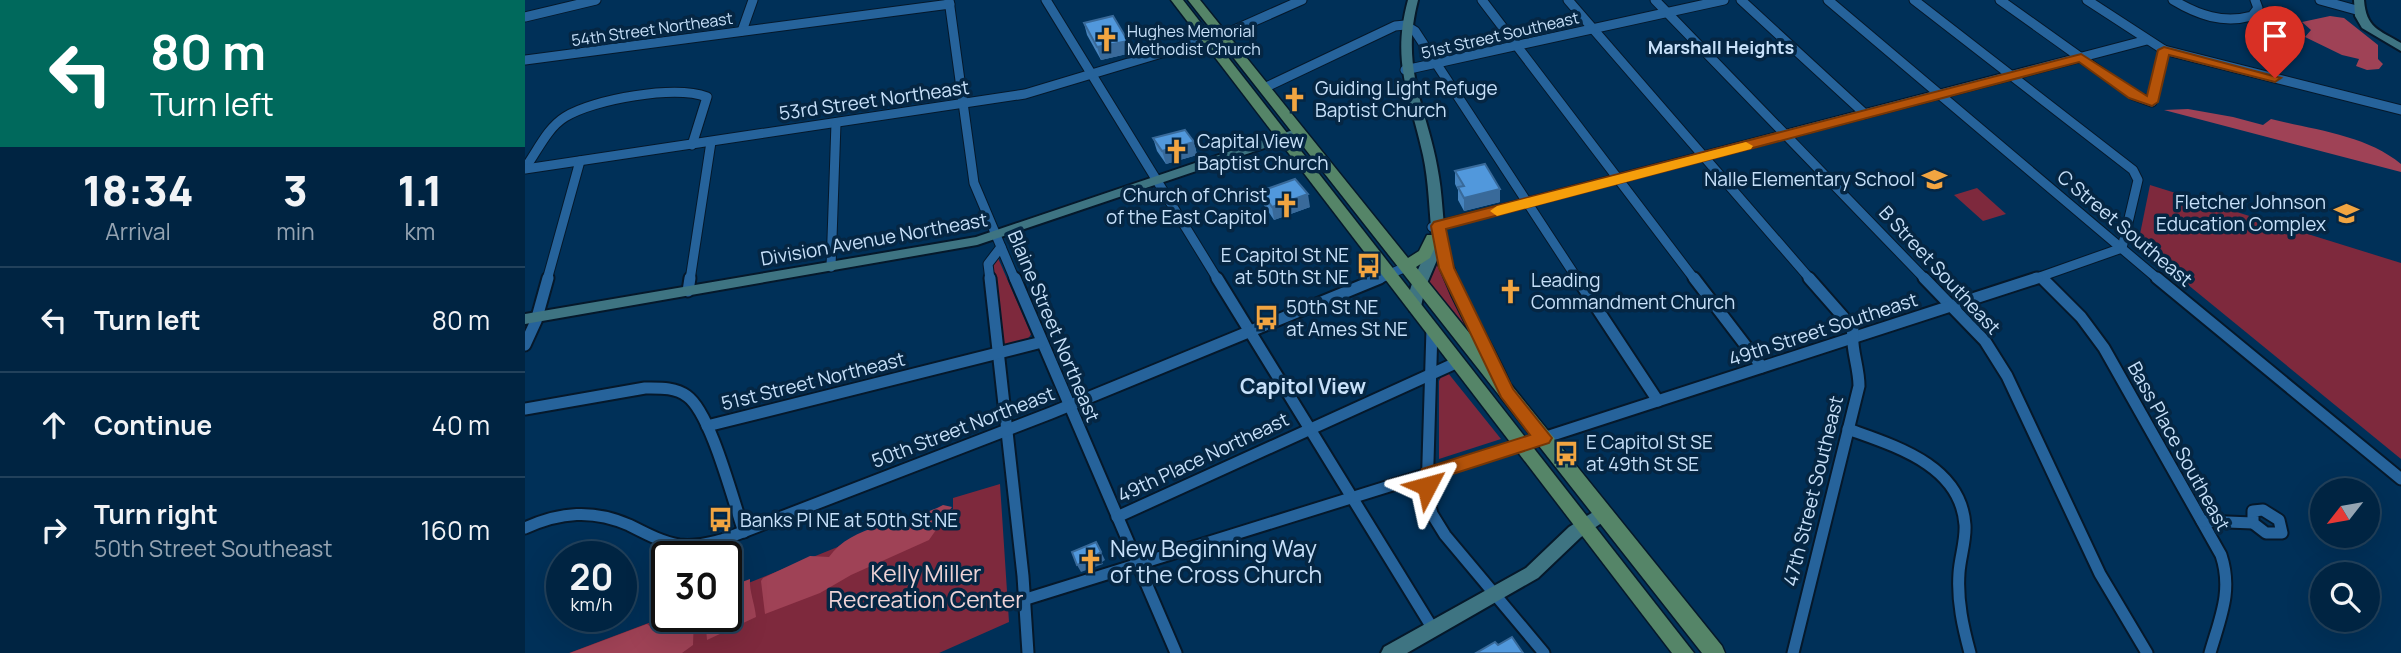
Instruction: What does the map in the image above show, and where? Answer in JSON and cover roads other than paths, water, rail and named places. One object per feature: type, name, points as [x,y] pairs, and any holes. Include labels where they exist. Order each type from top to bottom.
[{"type":"main road","points":[[1177,0],[1458,362],[1603,513],[1715,653]]},
{"type":"main road","points":[[1193,0],[1507,393],[1584,525],[1684,653]]},
{"type":"main road","points":[[1406,267],[1425,254],[1434,230]]},
{"type":"street","points":[[557,9],[562,0]]},
{"type":"street","points":[[525,17],[596,0]]},
{"type":"street","points":[[742,32],[753,0]]},
{"type":"street","points":[[1046,0],[1433,629]]},
{"type":"street","name":"53rd Street Northeast","points":[[525,169],[1025,94],[1207,40],[1302,0]]},
{"type":"street","points":[[1413,0],[1405,25],[1405,71],[1426,143],[1433,178],[1434,209],[1434,253],[1414,292],[1415,307]]},
{"type":"street","points":[[1482,0],[1762,367]]},
{"type":"street","name":"47th Street Southeast","points":[[1568,0],[1853,330],[1851,339],[1860,378],[1793,653]]},
{"type":"street","name":"B Street Southeast","points":[[1655,0],[1985,341],[2004,371],[2095,565],[2147,653]]},
{"type":"street","name":"51st Street Southeast","points":[[1405,71],[1724,0]]},
{"type":"street","points":[[1741,0],[1865,114]]},
{"type":"street","name":"C Street Southeast","points":[[1828,0],[2401,479]]},
{"type":"street","points":[[1914,0],[2128,165],[2138,180],[2122,248]]},
{"type":"street","points":[[2000,0],[2133,95],[2152,102],[2164,50]]},
{"type":"street","points":[[2087,0],[2164,50],[2401,110]]},
{"type":"street","points":[[2173,0],[2200,14],[2227,20],[2252,16],[2258,8],[2255,0]]},
{"type":"street","points":[[2321,0],[2359,5],[2362,20],[2368,28],[2401,48]]},
{"type":"street","name":"54th Street Northeast","points":[[525,60],[950,2]]},
{"type":"street","name":"Blaine Street Northeast","points":[[950,2],[971,169],[999,242],[1175,653]]},
{"type":"street","points":[[1264,88],[1395,26],[1405,25],[1417,33],[1658,401]]},
{"type":"street","points":[[1434,230],[2147,40]]},
{"type":"street","points":[[525,169],[563,119],[579,109],[599,104],[686,92],[702,93],[707,101],[692,145]]},
{"type":"street","points":[[831,267],[836,123]]},
{"type":"street","name":"Division Avenue Northeast","points":[[531,318],[831,267],[999,242],[1157,181],[1299,132]]},
{"type":"street","points":[[688,291],[711,142]]},
{"type":"street","points":[[525,345],[580,161]]},
{"type":"street","points":[[1434,230],[1446,268],[1507,393]]},
{"type":"street","points":[[999,242],[988,264],[1023,576],[1028,653]]},
{"type":"street","name":"49th Street Southeast","points":[[1023,600],[1658,401],[2041,277],[2122,248]]},
{"type":"street","name":"50th Street Northeast","points":[[525,528],[558,516],[581,513],[604,517],[673,545],[710,543],[1006,431],[1406,267]]},
{"type":"street","name":"Bass Place Southeast","points":[[2041,277],[2081,317],[2104,348],[2221,555],[2229,583],[2225,609],[2210,653]]},
{"type":"street","points":[[1432,329],[1427,494],[1437,523],[1544,653]]},
{"type":"street","name":"51st Street Northeast","points":[[525,409],[639,389],[661,388],[675,390],[689,397],[699,409],[707,426],[1042,342]]},
{"type":"street","name":"49th Place Northeast","points":[[1117,517],[1458,362]]},
{"type":"street","points":[[707,426],[744,532]]},
{"type":"street","points":[[1848,429],[1913,454],[1939,474],[1955,494],[1965,521],[1959,594],[1963,631],[1970,653]]},
{"type":"street","points":[[1390,653],[1540,567],[1584,525],[1603,513]]},
{"type":"street","points":[[2202,521],[2253,523]]},
{"type":"place","name":"Hughes Memorial Methodist Church","points":[[1107,40]]},
{"type":"place","name":"Guiding Light Refuge Baptist Church","points":[[1295,99]]},
{"type":"place","name":"Capital View Baptist Church","points":[[1177,152]]},
{"type":"place","name":"Nalle Elementary School","points":[[1935,179]]},
{"type":"place","name":"Church of Christ of the East Capitol","points":[[1287,206]]},
{"type":"place","name":"Fletcher Johnson Education Complex","points":[[2346,213]]},
{"type":"place","name":"E Capitol St NE at 50th St NE","points":[[1369,266]]},
{"type":"place","name":"Leading Commandment Church","points":[[1511,291]]},
{"type":"place","name":"50th St NE at Ames St NE","points":[[1266,318]]},
{"type":"place","name":"E Capitol St SE at 49th St SE","points":[[1566,453]]},
{"type":"place","name":"Banks Pl NE at 50th St NE","points":[[720,520]]},
{"type":"place","name":"New Beginning Way of the Cross Church","points":[[1090,561]]},
{"type":"district","name":"Marshall Heights","points":[[1721,47]]},
{"type":"district","name":"Capitol View","points":[[1303,386]]},
{"type":"park label","name":"Kelly Miller Recreation Center","points":[[926,586]]}]
